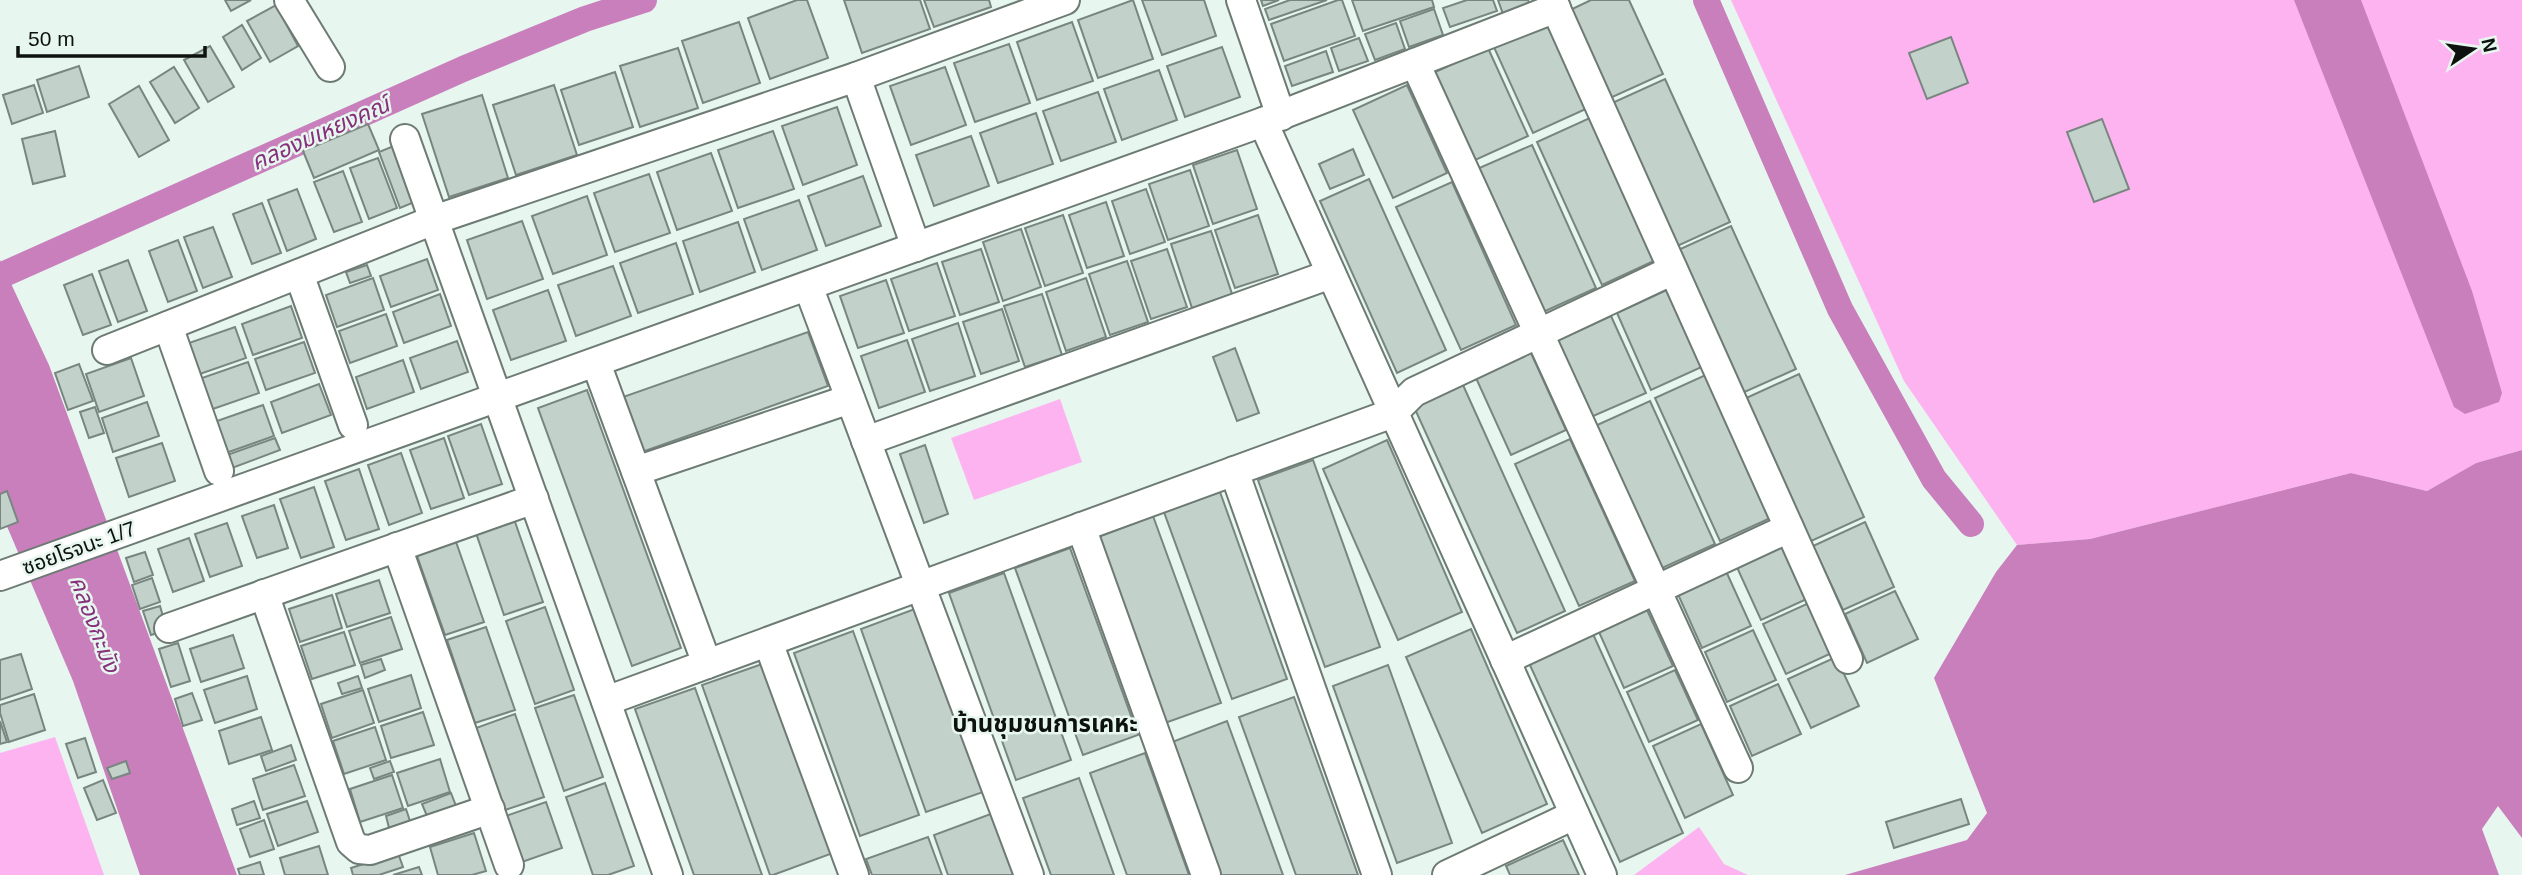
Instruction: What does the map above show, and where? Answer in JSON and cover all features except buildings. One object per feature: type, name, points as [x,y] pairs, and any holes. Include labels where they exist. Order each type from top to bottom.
[{"type":"street","points":[[289,0],[330,66]]},
{"type":"street","points":[[107,350],[434,220],[856,77],[1065,0]]},
{"type":"street","points":[[1241,0],[1272,119],[1331,274],[1602,875]]},
{"type":"street","points":[[1554,4],[1848,659]]},
{"type":"street","name":"ซอยโรจนะ 1/7","points":[[0,576],[1272,119],[1415,63],[1554,4]]},
{"type":"street","points":[[1415,63],[1738,768]]},
{"type":"street","points":[[856,77],[916,247]]},
{"type":"street","points":[[405,139],[668,875]]},
{"type":"street","points":[[606,701],[1394,413],[1414,392],[1673,270]]},
{"type":"street","points":[[299,274],[353,425]]},
{"type":"street","points":[[866,441],[1331,274]]},
{"type":"street","points":[[808,286],[1029,875]]},
{"type":"street","points":[[167,326],[219,471]]},
{"type":"street","points":[[596,363],[707,664]]},
{"type":"street","points":[[636,471],[850,399]]},
{"type":"street","points":[[1234,471],[1377,875]]},
{"type":"street","points":[[169,628],[534,499]]},
{"type":"street","points":[[1081,527],[1206,875]]},
{"type":"street","points":[[1505,660],[1789,528]]},
{"type":"street","points":[[397,547],[509,865]]},
{"type":"street","points":[[264,594],[351,842],[359,849],[370,850],[490,809]]},
{"type":"street","points":[[768,642],[855,875]]},
{"type":"street","points":[[1447,875],[1574,815]]},
{"type":"shaded area","points":[[1731,0],[2522,0],[2522,450],[2476,463],[2427,491],[2351,473],[2090,539],[2017,545],[1904,381]]},
{"type":"shaded area","points":[[1060,399],[1082,462],[974,500],[951,438]]},
{"type":"shaded area","points":[[55,737],[104,875],[0,875],[0,753]]},
{"type":"shaded area","points":[[1699,827],[1724,864],[1748,875],[1634,875]]},
{"type":"water","points":[[2294,0],[2361,0],[2472,291],[2502,393],[2499,402],[2465,414],[2454,407]]},
{"type":"water","name":"คลองกะมัง","points":[[0,260],[49,365],[237,875],[140,875],[73,681],[0,510]]},
{"type":"water","points":[[2522,450],[2522,838],[2498,806],[2482,829],[2499,875],[1845,875],[1967,840],[1987,813],[1934,678],[1996,572],[2017,545],[2090,539],[2351,473],[2427,491],[2476,463]]},
{"type":"waterway","name":"คลองมเหยงคณ์","points":[[0,276],[463,69],[585,19],[644,0]]},
{"type":"waterway","points":[[1706,0],[1840,309],[1934,479],[1971,524]]},
{"type":"district","name":"บ้านชุมชนการเคหะ","points":[[1045,724]]}]
